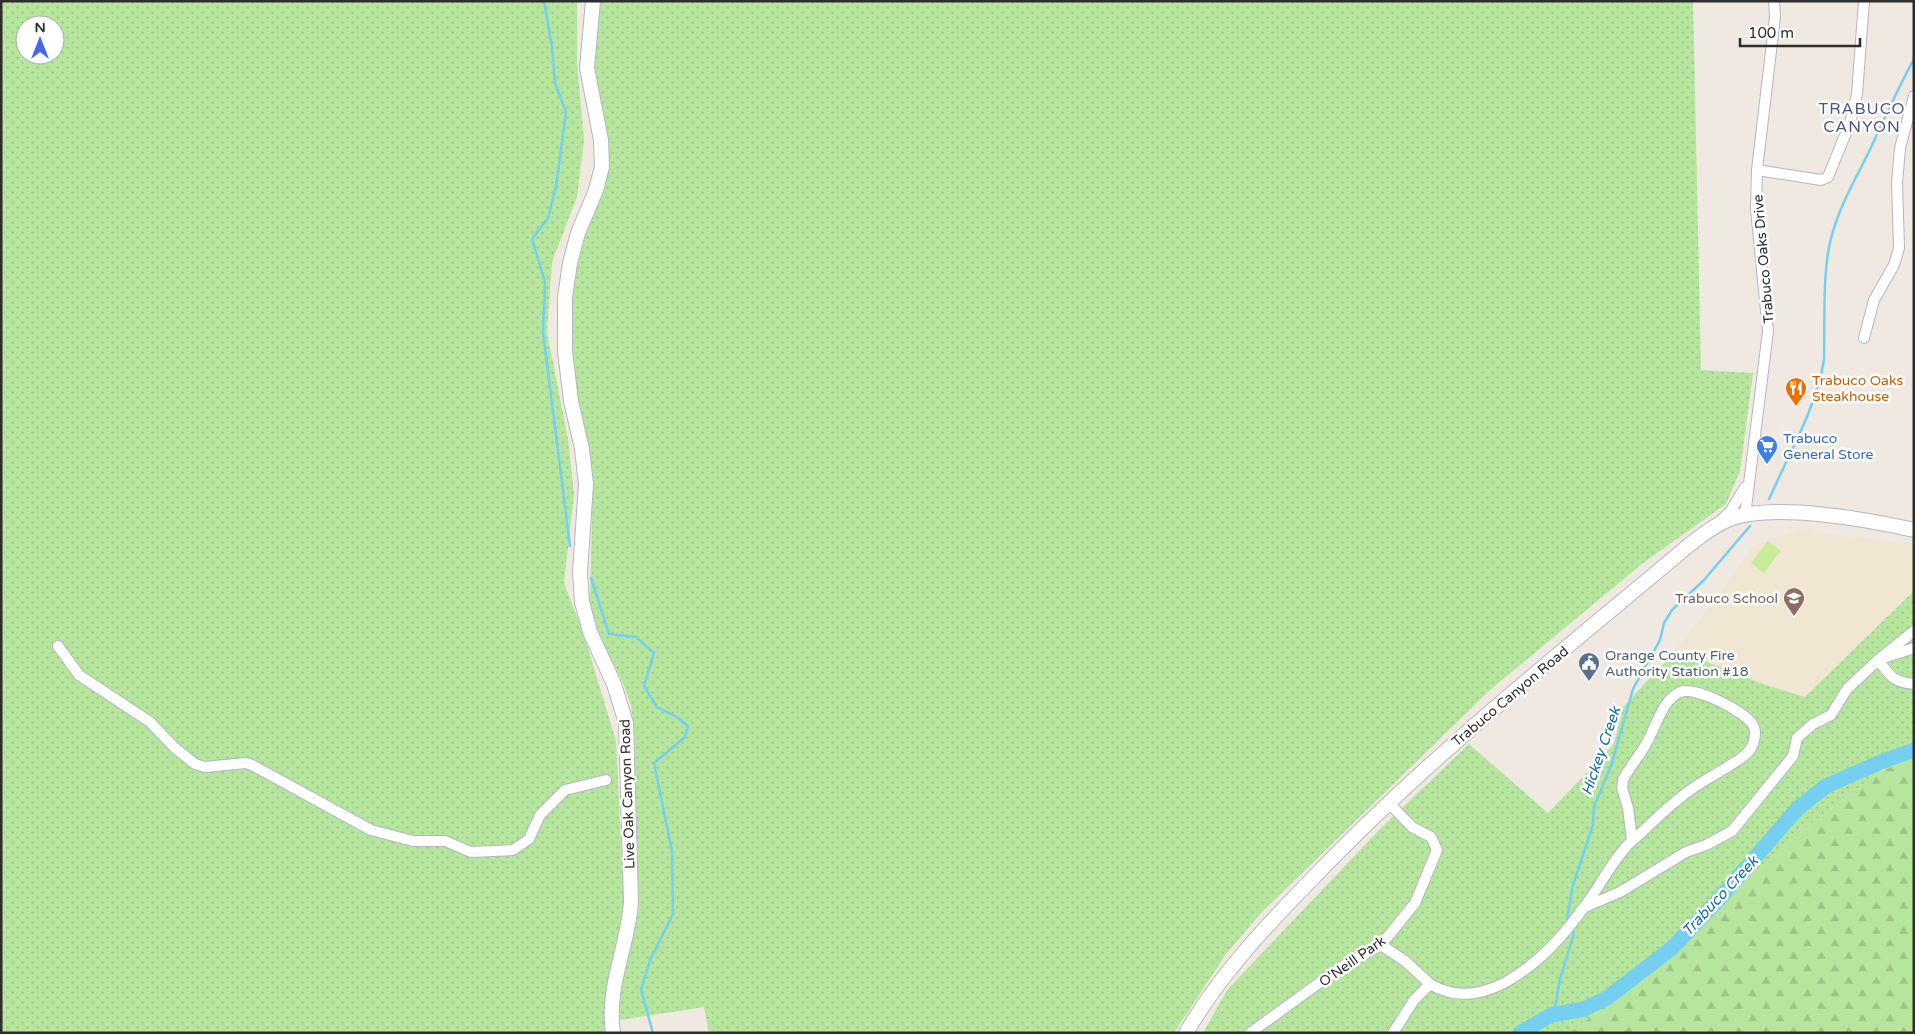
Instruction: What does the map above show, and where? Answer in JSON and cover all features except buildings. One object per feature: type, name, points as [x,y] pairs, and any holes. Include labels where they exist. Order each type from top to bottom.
[{"type":"main road","name":"Live Oak Canyon Road","points":[[593,1],[587,68],[601,140],[602,166],[596,190],[578,233],[570,263],[565,297],[564,327],[567,374],[586,484],[580,572],[582,602],[590,632],[621,702],[626,723],[631,902],[630,917],[612,997],[613,1033]]},
{"type":"main road","name":"Trabuco Canyon Road","points":[[1186,1033],[1225,976],[1260,933],[1388,802],[1688,546],[1715,526],[1732,518],[1782,513],[1853,518],[1914,530]]},
{"type":"street","name":"Trabuco Oaks Drive","points":[[1745,516],[1768,331],[1756,209],[1757,170],[1775,12],[1774,1]]},
{"type":"street","points":[[1757,170],[1821,180],[1828,177],[1850,123],[1857,94],[1864,1]]},
{"type":"street","points":[[1864,338],[1874,300],[1894,265],[1899,248],[1897,184],[1900,148],[1914,96]]},
{"type":"street","points":[[1715,526],[1730,512],[1748,482]]},
{"type":"street","points":[[1584,907],[1620,892],[1686,852],[1706,845],[1732,831],[1793,756],[1797,738],[1813,724],[1831,714],[1847,689],[1878,660],[1914,631]]},
{"type":"street","points":[[58,646],[79,675],[150,722],[175,748],[195,764],[205,767],[246,763],[252,765],[371,830],[413,841],[445,841],[471,852],[513,850],[529,838],[540,815],[565,790],[606,780]]},
{"type":"street","points":[[1878,660],[1914,648]]},
{"type":"street","points":[[1878,660],[1890,678],[1901,683],[1914,684]]},
{"type":"street","points":[[1381,945],[1405,961],[1430,984],[1441,990],[1458,994],[1504,984],[1526,969],[1566,931],[1632,840],[1682,796],[1743,757],[1753,743],[1754,729],[1752,723],[1698,692],[1681,692],[1672,697],[1662,712],[1647,743],[1622,780],[1632,840]]},
{"type":"street","name":"O'Neill Park","points":[[1250,1033],[1341,967],[1381,945],[1415,903],[1437,850],[1431,837],[1412,827],[1388,802]]},
{"type":"street","points":[[1393,1033],[1414,1000],[1430,984]]},
{"type":"shaded area","name":"Trabuco School","points":[[1806,528],[1820,533],[1914,544],[1914,593],[1805,697],[1766,685],[1676,650],[1724,588],[1754,545]]},
{"type":"green space","points":[[1,1],[577,1],[577,63],[584,140],[577,197],[552,262],[547,332],[568,439],[574,494],[564,583],[584,635],[616,741],[624,906],[608,990],[610,1033],[1,1033]]},
{"type":"green space","points":[[600,1],[1693,1],[1701,370],[1753,373],[1740,471],[1726,504],[1643,563],[1490,690],[1261,913],[1226,954],[1174,1033],[709,1033],[704,1007],[620,1020],[620,989],[639,909],[634,727],[631,705],[623,683],[599,635],[590,603],[593,473],[576,392],[571,295],[574,271],[587,224],[600,192],[594,58]]},
{"type":"green space","points":[[1768,541],[1781,551],[1764,573],[1751,563]]},
{"type":"green space","points":[[1914,591],[1914,756],[1878,773],[1797,835],[1735,890],[1658,965],[1570,1033],[1203,1033],[1227,990],[1380,829],[1469,744],[1548,813],[1614,744],[1623,707],[1676,650],[1766,685],[1805,697]]},
{"type":"green space","points":[[1914,756],[1914,1033],[1570,1033],[1658,965],[1735,890],[1797,835],[1878,773]]},
{"type":"waterway","points":[[544,1],[552,47],[555,83],[566,112],[556,187],[548,218],[532,239],[545,282],[543,332],[570,546]]},
{"type":"waterway","points":[[1769,499],[1801,431],[1820,378],[1824,360],[1827,263],[1836,222],[1914,59]]},
{"type":"waterway","name":"Hickey Creek","points":[[1569,923],[1567,919],[1573,885],[1593,825],[1594,807],[1612,763],[1633,689],[1660,640],[1664,623],[1672,610],[1704,580],[1750,526]]},
{"type":"waterway","points":[[591,578],[609,634],[636,637],[654,653],[644,686],[657,707],[677,717],[688,726],[685,737],[654,763],[672,851],[673,914],[650,960],[641,990],[653,1033]]},
{"type":"waterway","name":"Trabuco Creek","points":[[1520,1033],[1551,1015],[1584,1009],[1607,998],[1672,948],[1719,899],[1797,809],[1826,786],[1883,761],[1914,750]]},
{"type":"waterway","name":"Hickey Creek","points":[[1551,1015],[1555,1008],[1560,979],[1574,933],[1571,928]]},
{"type":"place","name":"Trabuco Oaks Steakhouse","points":[[1796,407]]},
{"type":"place","name":"Trabuco General Store","points":[[1767,465]]},
{"type":"place","name":"Trabuco School","points":[[1794,617]]},
{"type":"place","name":"Orange County Fire Authority Station #18","points":[[1589,682]]},
{"type":"district","name":"TRABUCO CANYON","points":[[1862,117]]}]
